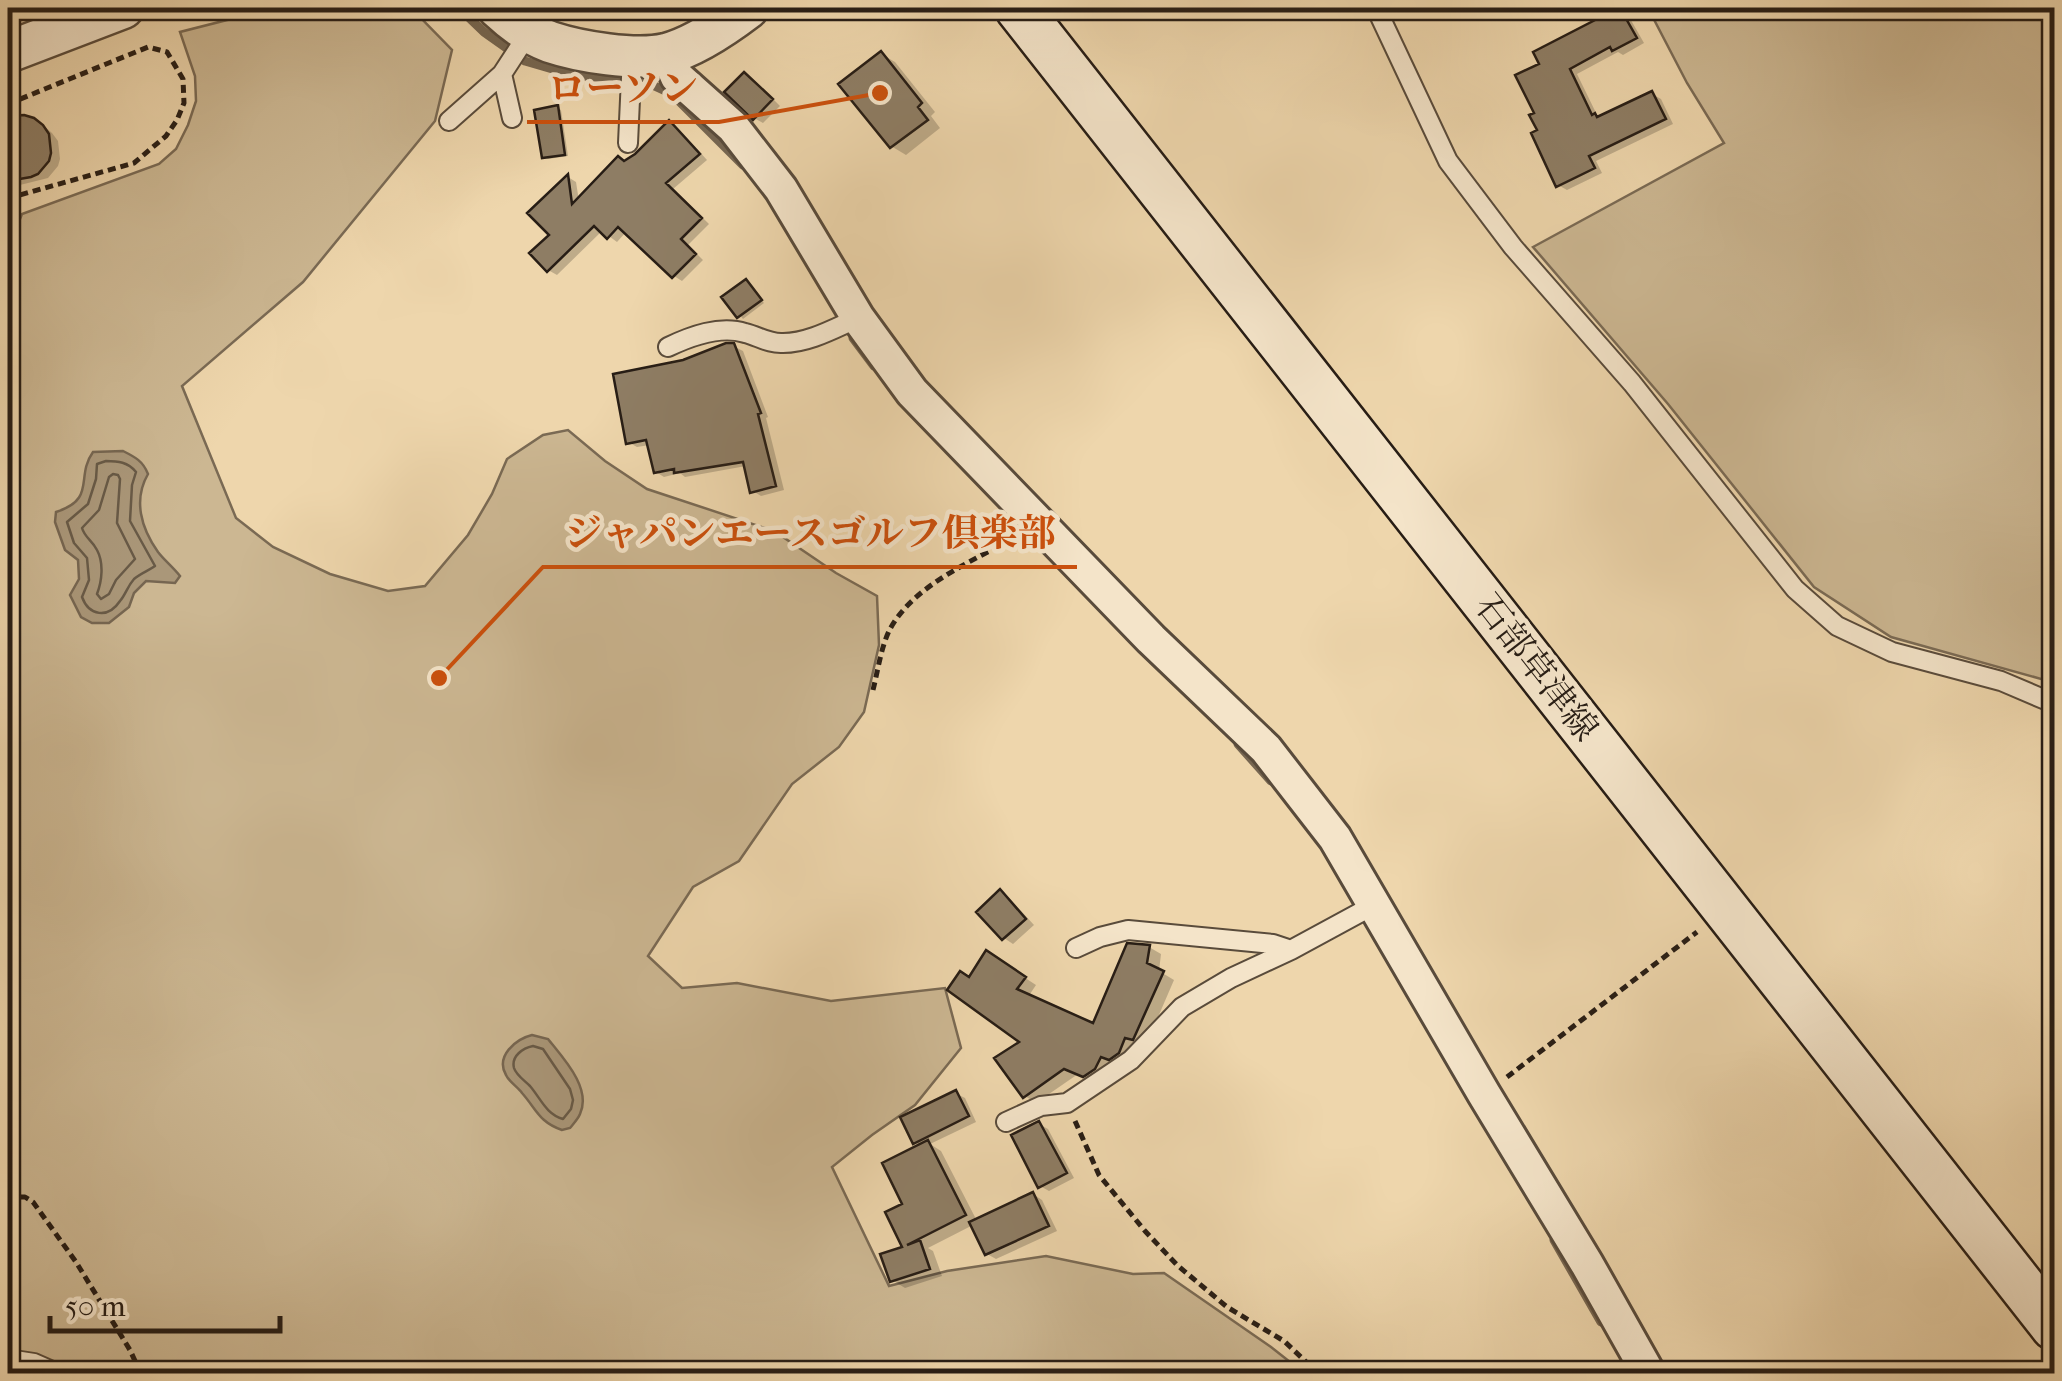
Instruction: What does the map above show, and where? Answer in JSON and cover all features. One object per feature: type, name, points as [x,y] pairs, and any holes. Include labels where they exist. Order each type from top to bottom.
[{"type":"main road","name":"石部草津線","points":[[1018,8],[2054,1327]]},
{"type":"street","points":[[8,52],[123,8]]},
{"type":"street","points":[[498,8],[516,24],[515,54],[548,41],[677,77],[733,127],[782,189],[849,323],[1152,639],[1266,749],[1335,838],[1368,909],[1587,1264],[1648,1374]]},
{"type":"street","points":[[640,68],[720,30],[748,8]]},
{"type":"lane","points":[[1376,8],[1448,161],[1513,247],[1644,398],[1795,589],[1838,626],[1892,652],[2001,681],[2054,707]]},
{"type":"lane","points":[[512,118],[515,54]]},
{"type":"lane","points":[[450,121],[515,54]]},
{"type":"lane","points":[[628,143],[640,68]]},
{"type":"lane","points":[[668,346],[719,331],[742,332],[784,344],[849,323]]},
{"type":"lane","points":[[1006,1122],[1041,1106],[1067,1102],[1130,1060],[1182,1007],[1368,909]]},
{"type":"lane","points":[[1076,948],[1128,930],[1274,944],[1290,950]]},
{"type":"lane","points":[[8,1359],[34,1362],[59,1374]]},
{"type":"path","points":[[8,104],[148,47],[167,52],[183,79],[184,103],[177,120],[166,136],[134,162],[8,196]]},
{"type":"path","points":[[873,690],[890,630],[908,605],[941,580],[1021,534]]},
{"type":"path","points":[[1484,1094],[1727,909]]},
{"type":"path","points":[[1067,1102],[1099,1174],[1156,1243],[1197,1284],[1226,1307],[1284,1341],[1318,1374]]},
{"type":"path","points":[[8,1198],[24,1197],[33,1202],[76,1262],[141,1374]]},
{"type":"shaded area","points":[[274,8],[411,8],[452,50],[435,121],[303,282],[182,386],[236,518],[273,547],[330,574],[388,591],[425,586],[468,535],[507,459],[543,435],[568,430],[647,489],[774,531],[877,596],[879,645],[864,712],[839,747],[792,784],[739,861],[693,887],[648,956],[682,988],[737,983],[831,1001],[945,988],[961,1048],[915,1105],[832,1167],[889,1286],[947,1271],[1046,1256],[1133,1274],[1164,1273],[1304,1373],[8,1373],[8,249],[22,214],[159,164],[176,149],[196,101],[195,76],[180,32]]},
{"type":"shaded area","points":[[1648,8],[2054,8],[2054,689],[2045,680],[1891,637],[1814,587],[1668,404],[1533,247],[1724,143]]},
{"type":"water","points":[[123,451],[138,460],[148,474],[140,504],[143,524],[158,552],[180,576],[175,583],[146,581],[134,593],[129,607],[109,623],[92,623],[81,617],[70,595],[79,579],[78,560],[65,550],[55,522],[56,512],[77,501],[93,452]]},
{"type":"water","points":[[532,1035],[548,1039],[579,1084],[583,1104],[570,1128],[562,1130],[543,1119],[503,1068],[505,1055],[514,1044]]},
{"type":"building","points":[[1588,8],[1620,8],[1637,38],[1612,51],[1610,47],[1570,69],[1592,115],[1597,117],[1652,91],[1666,119],[1589,156],[1595,168],[1556,187],[1531,133],[1537,130],[1529,115],[1534,113],[1515,75],[1539,64],[1533,52],[1595,20]]},
{"type":"building","points":[[881,51],[922,103],[918,107],[928,120],[890,148],[838,84]]},
{"type":"building","points":[[744,72],[773,99],[753,120],[724,92]]},
{"type":"building","points":[[558,105],[565,155],[542,158],[534,110]]},
{"type":"building","points":[[24,115],[43,125],[49,134],[51,153],[38,174],[8,181],[8,116]]},
{"type":"building","points":[[669,120],[700,154],[666,183],[702,218],[681,239],[696,254],[672,278],[618,227],[607,239],[594,226],[547,272],[529,253],[549,235],[527,213],[568,174],[572,204],[618,156],[624,161],[635,154]]},
{"type":"building","points":[[746,279],[762,300],[737,318],[721,297]]},
{"type":"building","points":[[734,343],[761,413],[758,414],[776,486],[750,493],[743,462],[654,473],[646,440],[626,444],[613,374],[683,360]]},
{"type":"building","points":[[1000,889],[1026,919],[1002,940],[976,912]]},
{"type":"building","points":[[1127,943],[1150,945],[1147,963],[1164,971],[1133,1040],[1125,1038],[1119,1053],[1109,1060],[1101,1057],[1095,1069],[1083,1077],[1064,1069],[1023,1098],[994,1058],[1019,1042],[947,990],[960,971],[969,977],[986,950],[1026,977],[1017,989],[1093,1023]]},
{"type":"building","points":[[956,1090],[969,1116],[913,1144],[900,1117]]},
{"type":"building","points":[[1039,1121],[1067,1173],[1038,1188],[1011,1135]]},
{"type":"building","points":[[928,1140],[966,1215],[907,1245],[920,1240],[930,1269],[890,1282],[880,1254],[902,1247],[885,1212],[902,1204],[882,1163]]},
{"type":"building","points":[[1033,1192],[1049,1226],[985,1255],[969,1222]]},
{"type":"waterway","points":[[459,8],[484,32],[525,61],[573,75],[648,83],[672,94],[743,165]]},
{"type":"waterway","points":[[853,338],[874,366]]},
{"type":"waterway","points":[[1238,744],[1271,781]]},
{"type":"waterway","points":[[1554,1240],[1601,1322]]},
{"type":"place","name":"ローソン","points":[[880,93]]},
{"type":"place","name":"ジャパンエースゴルフ倶楽部","points":[[439,678]]}]
